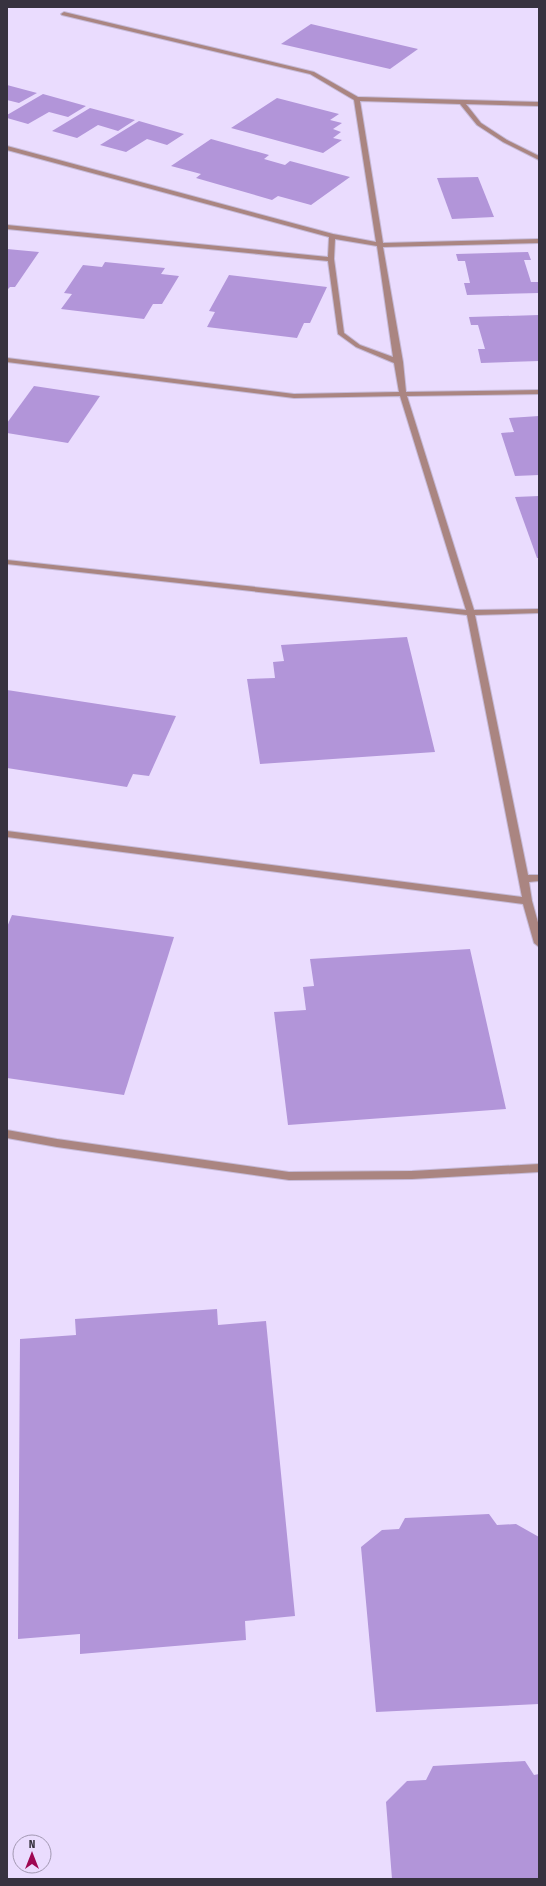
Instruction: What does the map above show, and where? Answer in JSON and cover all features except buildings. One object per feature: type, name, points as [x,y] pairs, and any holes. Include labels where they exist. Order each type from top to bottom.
[{"type":"street","points":[[64,14],[312,73],[357,99],[539,104]]},
{"type":"street","points":[[357,99],[404,396],[468,599],[524,879],[527,901],[539,943]]},
{"type":"street","points":[[461,101],[479,124],[505,141],[539,158]]},
{"type":"street","points":[[7,148],[332,236],[381,245],[539,241]]},
{"type":"street","points":[[7,227],[332,259]]},
{"type":"street","points":[[332,236],[332,259],[341,334],[358,346],[399,362]]},
{"type":"street","points":[[7,360],[294,396],[404,396],[539,392]]},
{"type":"street","points":[[7,562],[471,613],[539,611]]},
{"type":"street","points":[[7,834],[527,901]]},
{"type":"street","points":[[524,879],[539,878]]},
{"type":"street","points":[[7,1134],[57,1143],[289,1176],[412,1175],[539,1168]]}]
